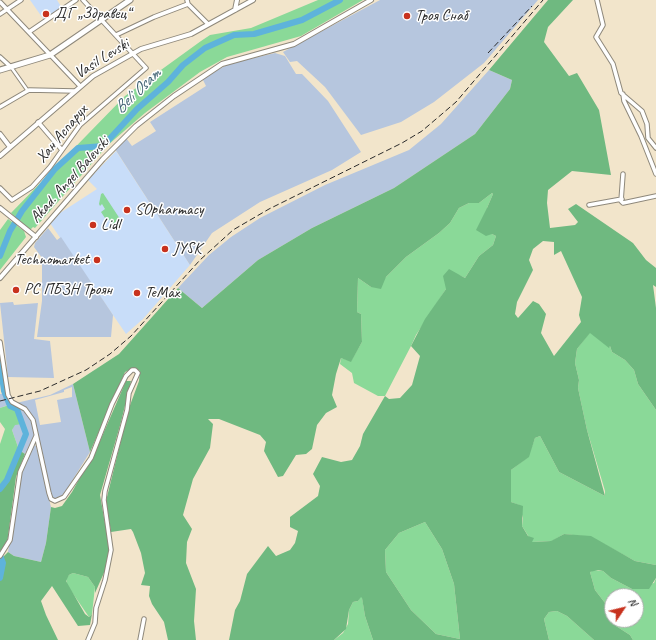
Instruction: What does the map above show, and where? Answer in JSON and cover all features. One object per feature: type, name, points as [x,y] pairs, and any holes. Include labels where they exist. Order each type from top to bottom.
[{"type":"main road","points":[[0,70],[50,55],[130,0]]},
{"type":"street","points":[[0,14],[21,0]]},
{"type":"street","points":[[29,32],[76,0]]},
{"type":"street","points":[[82,0],[132,53]]},
{"type":"street","points":[[234,10],[237,0]]},
{"type":"street","name":"Vasil Levski","points":[[0,156],[93,76],[141,49],[191,34],[253,0]]},
{"type":"street","name":"Akad. Angel Balevski","points":[[0,278],[96,167],[136,126],[199,78],[231,60],[304,39],[372,0]]},
{"type":"street","points":[[597,0],[604,25],[596,38],[613,64],[619,88],[623,94],[642,111],[647,124],[648,138],[656,148]]},
{"type":"street","points":[[0,2],[80,86]]},
{"type":"street","points":[[116,35],[187,2],[208,24]]},
{"type":"street","name":"Хан Аспарух","points":[[0,188],[12,200],[34,185],[80,125],[146,68],[132,53]]},
{"type":"street","points":[[0,57],[11,66],[28,90]]},
{"type":"street","points":[[0,107],[28,90],[74,91]]},
{"type":"street","points":[[623,94],[624,101],[641,136],[656,174]]},
{"type":"street","points":[[38,122],[62,150]]},
{"type":"street","points":[[0,134],[10,147]]},
{"type":"street","points":[[623,174],[622,202],[624,203],[656,196]]},
{"type":"street","points":[[590,205],[622,199]]},
{"type":"street","points":[[0,208],[36,237]]},
{"type":"street","points":[[0,342],[10,399],[30,414],[34,422],[50,497],[53,501],[60,501],[64,497],[90,458],[112,404],[126,376],[132,370],[135,370],[138,373],[129,393],[127,410],[105,491],[104,500],[110,550],[105,580],[96,608],[95,623],[88,640]]},
{"type":"street","points":[[0,556],[10,540],[20,472],[37,434]]},
{"type":"street","points":[[140,640],[144,619]]},
{"type":"shaded area","name":"ДГ „Здравец“","points":[[30,0],[57,0],[62,8],[44,20]]},
{"type":"shaded area","points":[[380,0],[538,0],[484,63],[434,102],[401,122],[361,135],[325,87],[297,61],[290,62],[283,52]]},
{"type":"shaded area","points":[[275,53],[285,56],[296,74],[302,74],[328,101],[361,152],[332,170],[260,202],[212,233],[190,265],[115,149],[126,138],[132,146],[156,131],[150,122],[206,86],[202,78],[229,64]]},
{"type":"shaded area","points":[[489,70],[512,80],[510,89],[475,134],[394,188],[312,228],[258,260],[202,308],[178,288],[209,255],[231,237],[260,218],[325,185],[409,150],[441,124]]},
{"type":"shaded area","points":[[116,151],[190,265],[143,319],[126,334],[50,223],[60,213],[97,189],[88,180]]},
{"type":"shaded area","points":[[48,228],[57,240],[61,237],[113,315],[111,337],[37,337],[42,301],[42,258],[34,247],[35,243]]},
{"type":"shaded area","points":[[13,302],[14,305],[38,303],[34,339],[50,341],[54,378],[8,377],[0,303]]},
{"type":"shaded area","points":[[73,384],[90,452],[59,500],[54,500],[50,495],[37,441],[33,438],[25,454],[19,450],[12,430],[18,412],[11,404],[0,408],[0,394],[8,393],[12,404],[50,395]],"holes":[[[72,387],[72,397],[57,400],[61,422],[40,425],[35,400],[64,392],[64,390]]]},
{"type":"shaded area","points":[[34,445],[36,446],[51,507],[46,543],[41,562],[14,556],[8,552],[20,477]]},
{"type":"green space","points":[[318,0],[363,0],[301,36],[227,57],[200,72],[145,113],[108,145],[35,228],[33,227],[30,230],[11,213],[125,96],[201,41],[210,35],[251,28]]},
{"type":"green space","points":[[548,0],[573,0],[548,27],[544,42],[569,76],[577,73],[599,110],[611,175],[572,171],[548,190],[547,203],[550,228],[575,225],[578,222],[568,209],[576,204],[633,243],[646,260],[656,268],[656,287],[653,285],[656,308],[656,410],[638,384],[634,370],[625,360],[612,352],[610,346],[609,348],[590,333],[577,349],[575,363],[579,380],[578,388],[587,430],[605,496],[559,472],[540,436],[535,438],[529,457],[511,470],[511,502],[523,506],[522,526],[528,536],[534,538],[532,542],[551,541],[564,534],[591,536],[635,561],[656,565],[656,578],[649,589],[630,588],[611,578],[603,571],[598,570],[590,572],[595,590],[604,602],[604,628],[619,628],[630,635],[633,640],[594,640],[567,616],[557,611],[549,612],[544,619],[549,640],[373,640],[365,616],[361,597],[358,601],[353,602],[349,610],[346,629],[334,640],[229,640],[235,610],[240,601],[247,574],[268,546],[276,556],[290,550],[295,543],[298,531],[290,527],[290,517],[318,496],[320,486],[313,474],[322,457],[341,462],[352,460],[360,446],[363,434],[385,396],[389,399],[400,398],[412,385],[420,356],[411,346],[425,319],[446,289],[443,276],[449,269],[465,278],[479,256],[493,245],[496,236],[492,234],[486,236],[476,230],[487,208],[493,194],[492,193],[479,203],[469,203],[459,208],[450,223],[406,257],[386,277],[381,289],[371,287],[358,278],[357,312],[361,314],[362,342],[351,362],[341,358],[332,395],[337,407],[326,413],[317,425],[312,449],[306,454],[296,455],[283,476],[278,477],[264,451],[266,442],[260,435],[219,419],[208,419],[213,424],[210,448],[193,479],[183,515],[192,529],[187,542],[186,563],[196,589],[194,621],[196,640],[168,640],[164,622],[152,604],[149,596],[150,586],[141,585],[145,573],[141,553],[133,532],[131,529],[111,532],[106,501],[129,408],[139,381],[140,371],[134,368],[125,372],[90,452],[73,384],[119,354],[178,288],[202,308],[258,260],[312,228],[394,188],[475,134],[510,89],[512,80],[489,70]],"holes":[[[543,241],[554,242],[554,255],[561,251],[582,297],[579,315],[581,322],[554,356],[541,333],[546,314],[539,304],[533,301],[518,318],[515,314],[517,302],[533,270],[529,260],[533,249]],[[425,522],[442,549],[454,584],[460,639],[436,634],[411,610],[386,572],[385,550],[399,533]]]},
{"type":"green space","points":[[103,193],[120,219],[113,224],[107,217],[105,218],[101,212],[105,209],[102,204],[100,206],[99,204],[101,194]]},
{"type":"green space","points":[[492,193],[493,194],[487,208],[492,234],[496,236],[493,245],[479,256],[465,278],[459,275],[446,289],[416,335],[385,396],[378,396],[354,383],[352,373],[340,364],[341,358],[351,361],[362,342],[361,314],[357,312],[358,278],[371,287],[386,277],[406,257],[439,233],[450,223],[459,208],[469,203],[479,203]]},
{"type":"green space","points":[[8,219],[24,231],[26,237],[0,270],[0,230]]},
{"type":"green space","points":[[590,332],[609,347],[610,346],[612,352],[625,360],[634,370],[638,384],[656,410],[656,565],[635,561],[591,537],[564,534],[552,541],[532,542],[522,526],[523,518],[519,505],[511,502],[511,470],[528,457],[535,438],[540,436],[559,472],[605,496],[605,491],[587,430],[578,388],[579,380],[575,363],[577,349]]},
{"type":"green space","points":[[126,381],[131,381],[100,495],[111,557],[95,593],[95,587],[88,577],[73,573],[69,575],[66,581],[85,614],[89,617],[92,614],[90,625],[78,626],[52,586],[41,601],[58,640],[0,640],[0,560],[8,552],[14,556],[41,562],[46,543],[51,507],[55,508],[62,506],[72,492],[100,441]]},
{"type":"green space","points":[[12,404],[18,412],[22,424],[15,425],[12,430],[19,450],[4,483],[0,485],[0,444],[5,429],[0,422],[0,408]]},
{"type":"green space","points":[[19,450],[25,454],[16,477],[7,544],[0,551],[0,485],[4,483]]},
{"type":"green space","points":[[425,522],[442,549],[454,584],[460,639],[436,634],[411,610],[386,572],[385,550],[399,533]]},
{"type":"green space","points":[[594,570],[603,571],[611,578],[630,588],[604,588],[604,602],[595,590],[590,572]]},
{"type":"green space","points":[[73,573],[88,577],[95,587],[92,614],[89,617],[67,585],[66,579]]},
{"type":"green space","points":[[656,578],[656,640],[633,640],[630,635],[619,628],[644,628],[644,588],[636,588],[654,583]]},
{"type":"green space","points":[[360,597],[362,597],[365,616],[373,640],[334,640],[343,633],[348,624],[349,610],[353,602],[358,601]]},
{"type":"green space","points":[[557,611],[567,616],[594,640],[549,640],[544,619],[549,612]]},
{"type":"waterway","name":"Beli Osam","points":[[0,256],[10,231],[22,211],[55,169],[78,148],[103,146],[137,109],[168,82],[183,65],[205,48],[234,35],[254,34],[302,20],[340,0]]},
{"type":"waterway","points":[[0,362],[4,391],[10,406],[17,409],[26,434],[7,480],[0,489]]},
{"type":"waterway","points":[[0,555],[3,563],[0,578]]},
{"type":"railway","points":[[0,401],[40,391],[86,370],[110,354],[131,336],[200,260],[233,230],[269,209],[402,143],[422,131],[456,102],[543,0]]},
{"type":"railway","points":[[488,53],[532,6]]},
{"type":"place","name":"ДГ „Здравец“","points":[[46,14]]},
{"type":"place","name":"Троя Снаб","points":[[407,16]]},
{"type":"place","name":"SOpharmacy","points":[[127,210]]},
{"type":"place","name":"Lidl","points":[[93,225]]},
{"type":"place","name":"JYSK","points":[[165,249]]},
{"type":"place","name":"Technomarket","points":[[97,260]]},
{"type":"place","name":"РС ПБЗН Троян","points":[[16,290]]},
{"type":"place","name":"ТеМах","points":[[137,293]]}]
